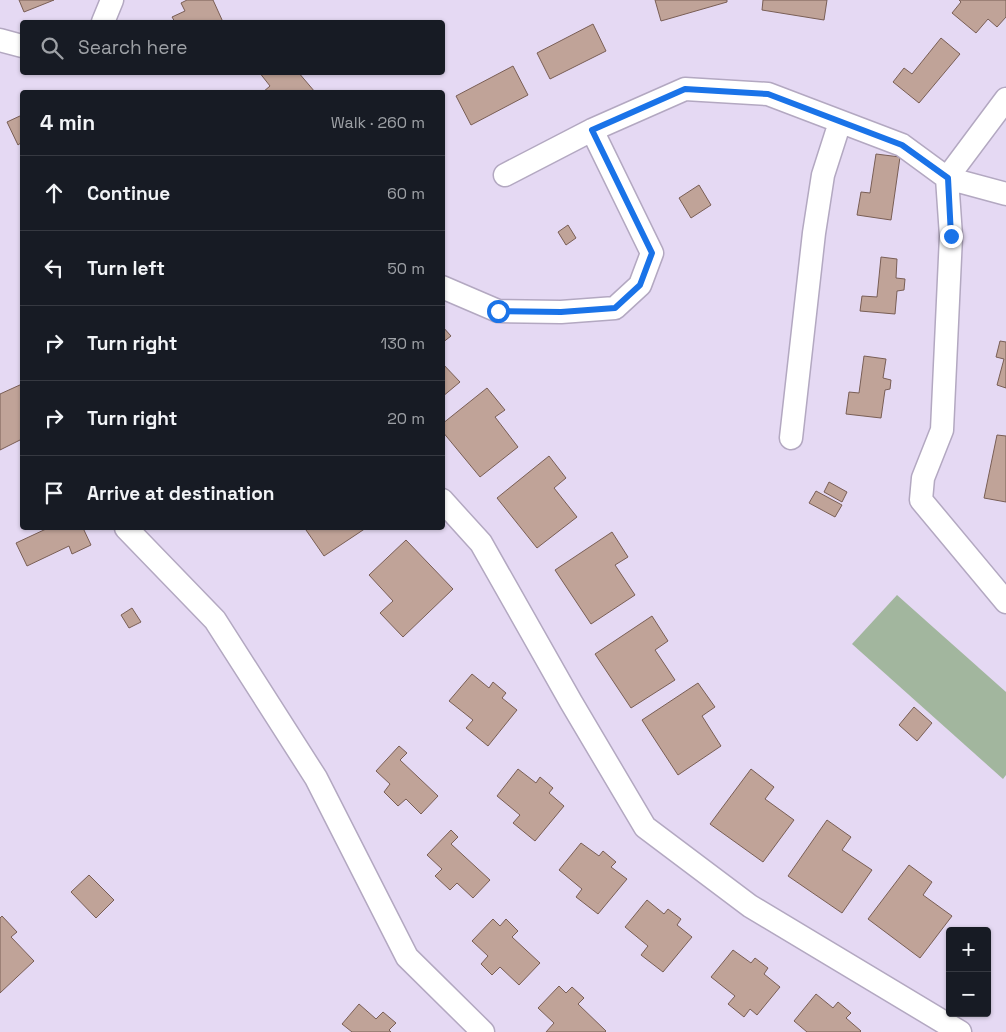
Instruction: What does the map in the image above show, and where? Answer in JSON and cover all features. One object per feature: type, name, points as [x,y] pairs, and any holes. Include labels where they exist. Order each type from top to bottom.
[{"type":"street","points":[[104,20],[112,0]]},
{"type":"street","points":[[0,40],[20,45]]},
{"type":"street","points":[[505,175],[592,130],[685,89],[768,94],[902,145],[948,178],[1006,194]]},
{"type":"street","points":[[1006,99],[948,178],[951,236],[942,430],[923,478],[921,500],[1006,602]]},
{"type":"street","points":[[791,438],[814,233],[823,175],[840,122]]},
{"type":"street","points":[[445,288],[498,311],[561,312],[615,308],[640,285],[652,253],[592,130]]},
{"type":"street","points":[[445,503],[481,543],[571,702],[645,827],[750,906],[960,1032]]},
{"type":"street","points":[[128,530],[215,620],[316,778],[407,957],[483,1032]]},
{"type":"green space","points":[[897,595],[1006,692],[1006,775],[1003,779],[852,644]]},
{"type":"building","points":[[19,0],[54,0],[24,12]]},
{"type":"building","points":[[187,0],[213,0],[222,20],[174,20],[172,17],[185,11],[181,3]]},
{"type":"building","points":[[655,0],[727,0],[727,2],[661,21]]},
{"type":"building","points":[[763,0],[827,0],[824,20],[762,10]]},
{"type":"building","points":[[959,0],[1006,0],[1006,17],[997,27],[988,19],[976,33],[952,13],[961,2]]},
{"type":"building","points":[[593,24],[606,51],[550,79],[537,53]]},
{"type":"building","points":[[941,38],[960,54],[919,103],[893,82],[904,68],[912,74]]},
{"type":"building","points":[[513,66],[528,95],[471,125],[456,96]]},
{"type":"building","points":[[261,75],[301,75],[313,90],[265,90],[270,86]]},
{"type":"building","points":[[20,116],[20,144],[18,145],[7,122]]},
{"type":"building","points":[[876,154],[900,157],[891,220],[857,215],[861,192],[870,193]]},
{"type":"building","points":[[699,185],[711,205],[691,218],[679,198]]},
{"type":"building","points":[[568,225],[576,238],[566,245],[558,232]]},
{"type":"building","points":[[881,257],[897,259],[896,278],[905,279],[904,290],[897,291],[895,314],[860,311],[862,296],[877,297]]},
{"type":"building","points":[[445,329],[451,336],[445,341]]},
{"type":"building","points":[[1000,341],[1006,342],[1006,388],[997,385],[1004,359],[996,357]]},
{"type":"building","points":[[864,356],[886,359],[883,378],[891,380],[890,389],[885,390],[881,418],[846,414],[849,392],[859,393]]},
{"type":"building","points":[[445,366],[460,382],[445,394]]},
{"type":"building","points":[[20,385],[20,440],[0,450],[0,394]]},
{"type":"building","points":[[487,388],[505,410],[495,417],[518,447],[480,477],[445,435],[445,422]]},
{"type":"building","points":[[997,435],[1006,436],[1006,502],[984,498]]},
{"type":"building","points":[[549,456],[566,478],[554,488],[577,517],[537,548],[497,498]]},
{"type":"building","points":[[829,482],[847,492],[842,502],[824,492]]},
{"type":"building","points":[[816,491],[842,505],[835,517],[809,503]]},
{"type":"building","points":[[44,530],[84,530],[91,545],[72,554],[69,546],[27,566],[16,543]]},
{"type":"building","points":[[306,530],[363,530],[324,556]]},
{"type":"building","points":[[612,532],[628,557],[615,565],[635,595],[591,624],[555,570]]},
{"type":"building","points":[[406,540],[453,589],[403,637],[380,613],[393,601],[369,575]]},
{"type":"building","points":[[132,608],[141,622],[129,628],[121,615]]},
{"type":"building","points":[[652,616],[668,641],[655,650],[675,680],[631,708],[595,654]]},
{"type":"building","points":[[472,674],[489,688],[493,682],[506,693],[502,698],[517,710],[488,746],[466,728],[473,720],[449,701]]},
{"type":"building","points":[[698,683],[715,707],[702,716],[721,746],[678,775],[642,720]]},
{"type":"building","points":[[914,707],[932,723],[917,741],[899,725]]},
{"type":"building","points":[[399,746],[407,753],[400,760],[438,796],[421,814],[406,799],[398,806],[384,792],[390,784],[376,771]]},
{"type":"building","points":[[518,769],[536,783],[540,777],[553,788],[549,793],[564,806],[535,841],[513,823],[520,815],[497,796]]},
{"type":"building","points":[[751,769],[774,787],[765,799],[794,820],[763,862],[710,824]]},
{"type":"building","points":[[827,820],[851,837],[842,850],[872,870],[842,913],[788,876]]},
{"type":"building","points":[[451,830],[458,837],[451,844],[490,880],[473,898],[457,883],[450,890],[435,876],[442,869],[427,855]]},
{"type":"building","points":[[581,843],[599,856],[603,851],[616,862],[611,867],[627,879],[598,914],[576,897],[582,889],[559,870]]},
{"type":"building","points":[[909,865],[932,882],[923,895],[952,916],[920,958],[868,919]]},
{"type":"building","points":[[89,875],[114,900],[96,918],[71,892]]},
{"type":"building","points":[[647,900],[664,914],[668,909],[681,919],[677,925],[692,937],[663,972],[641,955],[648,946],[625,927]]},
{"type":"building","points":[[2,916],[17,932],[11,937],[34,961],[0,993],[0,918]]},
{"type":"building","points":[[493,919],[500,926],[506,919],[518,931],[512,937],[540,963],[519,985],[500,967],[492,975],[481,964],[488,956],[472,941]]},
{"type":"building","points":[[733,950],[751,963],[755,958],[768,968],[764,974],[780,987],[757,1015],[750,1009],[744,1017],[728,1004],[735,996],[711,977]]},
{"type":"building","points":[[559,986],[566,993],[572,987],[584,998],[578,1004],[606,1031],[546,1032],[554,1023],[538,1008]]},
{"type":"building","points":[[816,994],[833,1008],[838,1002],[851,1013],[846,1018],[861,1031],[807,1032],[794,1021]]},
{"type":"building","points":[[359,1004],[376,1019],[383,1012],[396,1023],[389,1030],[391,1032],[352,1032],[342,1024]]},
{"type":"route","points":[[498,311],[561,312],[615,308],[640,285],[652,253],[592,130],[685,89],[768,94],[902,145],[948,178],[951,236]]}]
